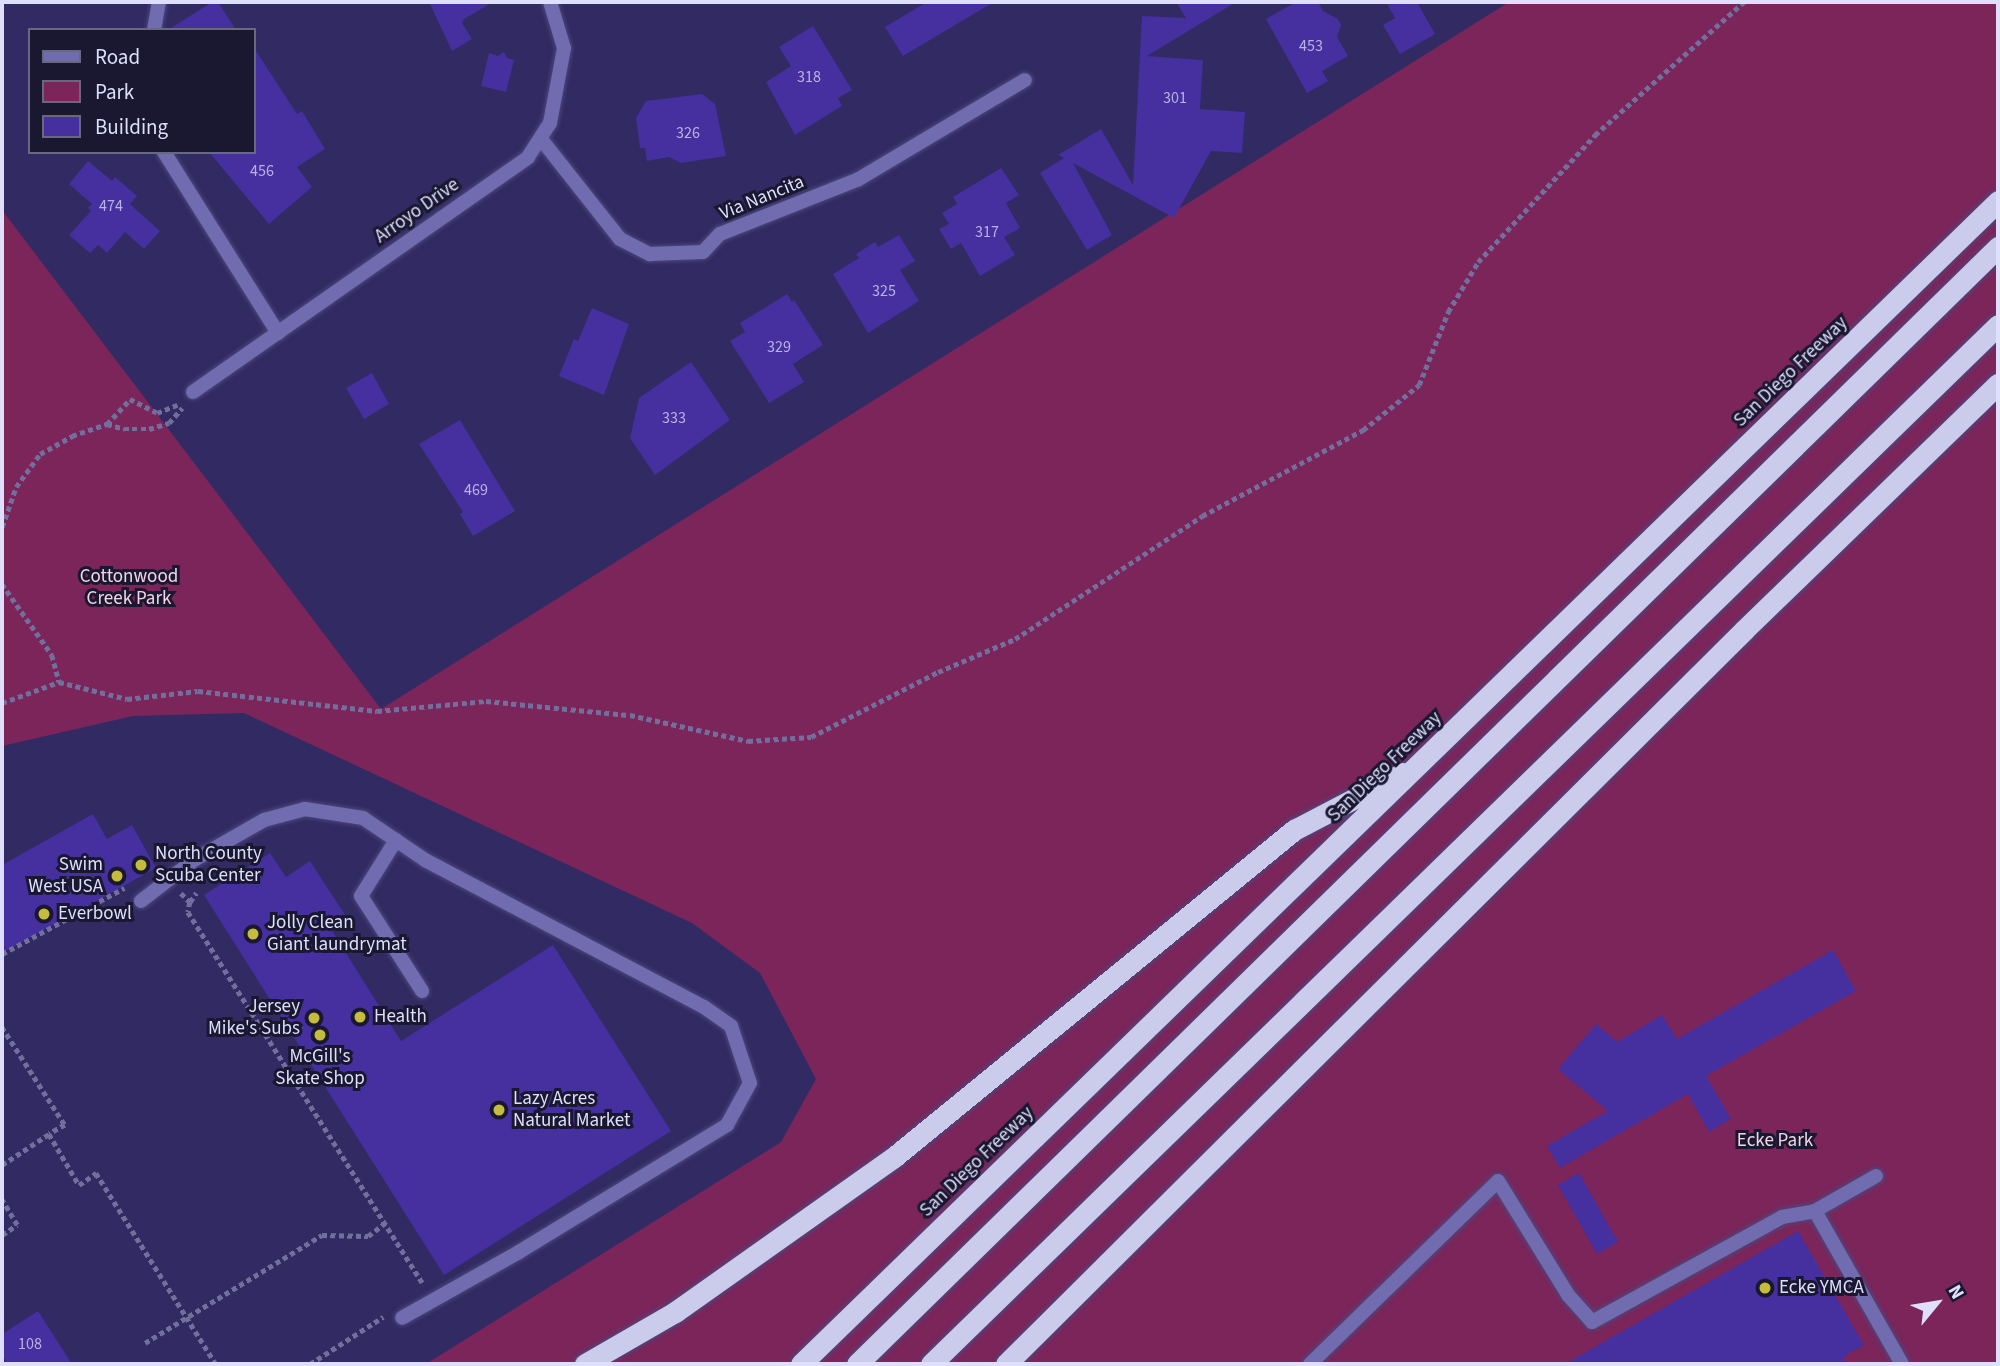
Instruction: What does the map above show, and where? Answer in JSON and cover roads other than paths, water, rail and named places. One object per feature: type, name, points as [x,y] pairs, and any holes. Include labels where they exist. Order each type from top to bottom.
[{"type":"highway","name":"San Diego Freeway","points":[[801,1364],[1998,201]]},
{"type":"highway","points":[[857,1364],[1998,247]]},
{"type":"highway","points":[[931,1364],[1998,325]]},
{"type":"highway","points":[[1006,1364],[1744,630],[1998,384]]},
{"type":"highway","points":[[585,1364],[675,1312],[894,1157],[1294,830],[1423,762]]},
{"type":"highway","points":[[1016,1364],[1041,1331]]},
{"type":"street","points":[[154,28],[159,2]]},
{"type":"street","name":"Arroyo Drive","points":[[193,392],[528,157],[550,123],[564,48],[550,2]]},
{"type":"street","name":"Via Nancita","points":[[541,139],[620,239],[650,254],[703,252],[720,234],[859,179],[1026,80]]},
{"type":"street","points":[[165,154],[278,333]]},
{"type":"street","points":[[141,901],[194,860],[264,820],[305,809],[363,818],[425,860],[731,1026],[750,1083],[727,1125],[519,1252],[402,1318]]},
{"type":"street","points":[[396,840],[361,896],[422,991]]},
{"type":"street","points":[[1310,1364],[1498,1181],[1568,1295],[1592,1322],[1782,1217],[1815,1211],[1876,1176]]},
{"type":"street","points":[[1815,1211],[1902,1364]]},
{"type":"place","name":"North County Scuba Center","points":[[141,865]]},
{"type":"place","name":"Swim West USA","points":[[117,876]]},
{"type":"place","name":"Everbowl","points":[[44,914]]},
{"type":"place","name":"Jolly Clean Giant laundrymat","points":[[253,934]]},
{"type":"place","name":"Health","points":[[360,1017]]},
{"type":"place","name":"Jersey Mike's Subs","points":[[314,1018]]},
{"type":"place","name":"McGill's Skate Shop","points":[[320,1035]]},
{"type":"place","name":"Lazy Acres Natural Market","points":[[499,1110]]},
{"type":"place","name":"Ecke YMCA","points":[[1765,1288]]},
{"type":"park label","name":"Cottonwood Creek Park","points":[[129,588]]},
{"type":"park label","name":"Ecke Park","points":[[1775,1141]]}]
